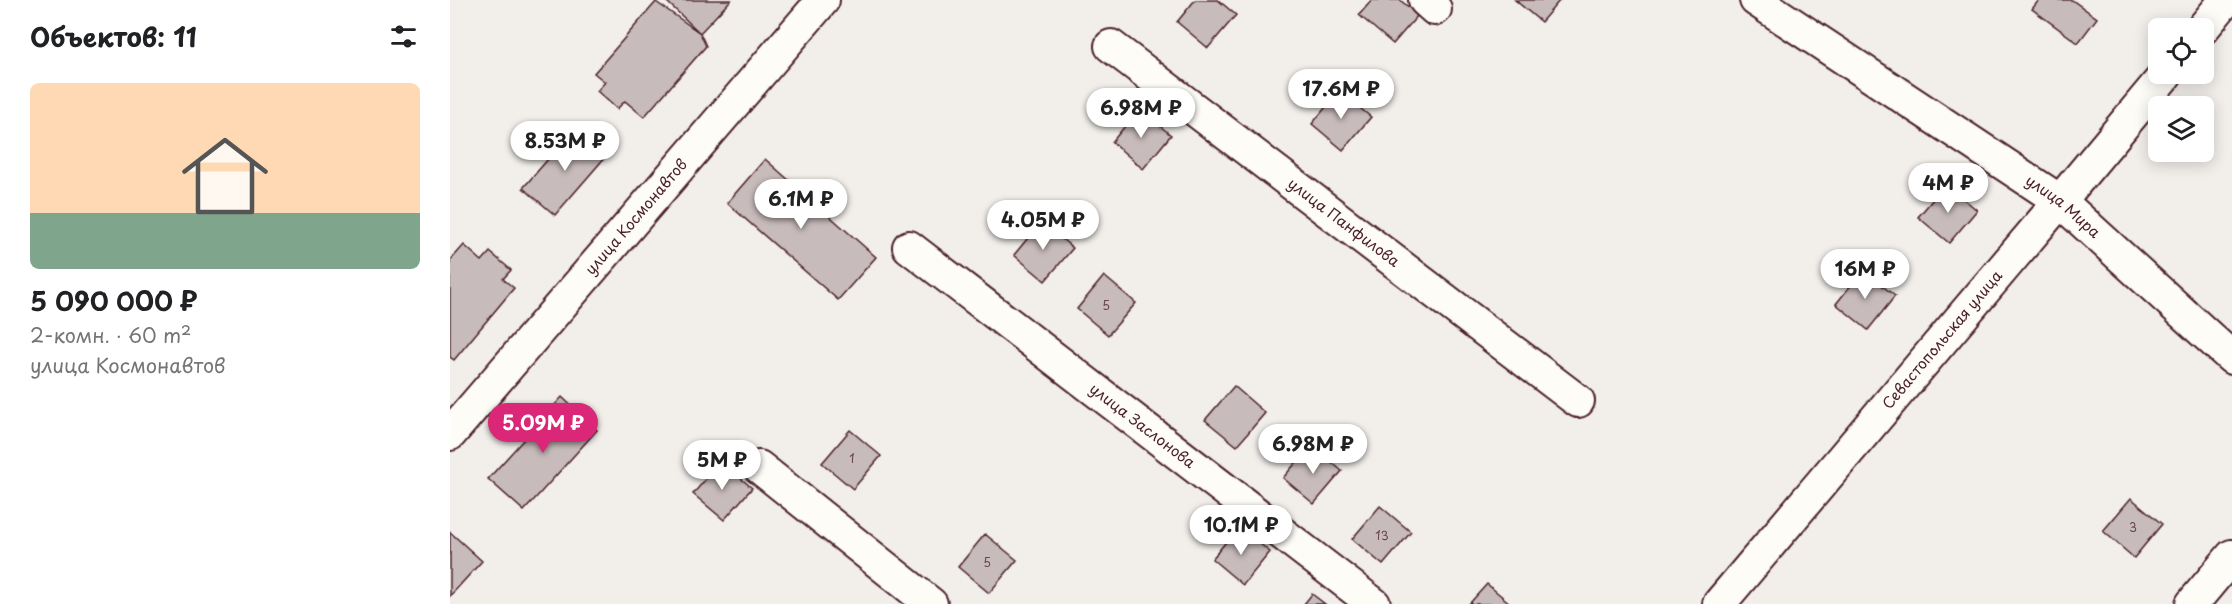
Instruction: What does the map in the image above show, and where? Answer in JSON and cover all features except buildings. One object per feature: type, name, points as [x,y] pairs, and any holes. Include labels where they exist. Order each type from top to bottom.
[{"type":"street","name":"улица Космонавтов","points":[[450,434],[823,0]]},
{"type":"street","name":"улица Мира","points":[[1756,0],[2060,201],[2232,358]]},
{"type":"street","points":[[2211,18],[2226,0]]},
{"type":"street","name":"улица Панфилова","points":[[1112,46],[1578,401]]},
{"type":"street","name":"Севастопольская улица","points":[[1719,604],[2158,84]]},
{"type":"street","name":"улица Заслонова","points":[[909,247],[1374,604]]},
{"type":"street","points":[[759,467],[931,604]]},
{"type":"street","points":[[2192,604],[2232,556]]}]
